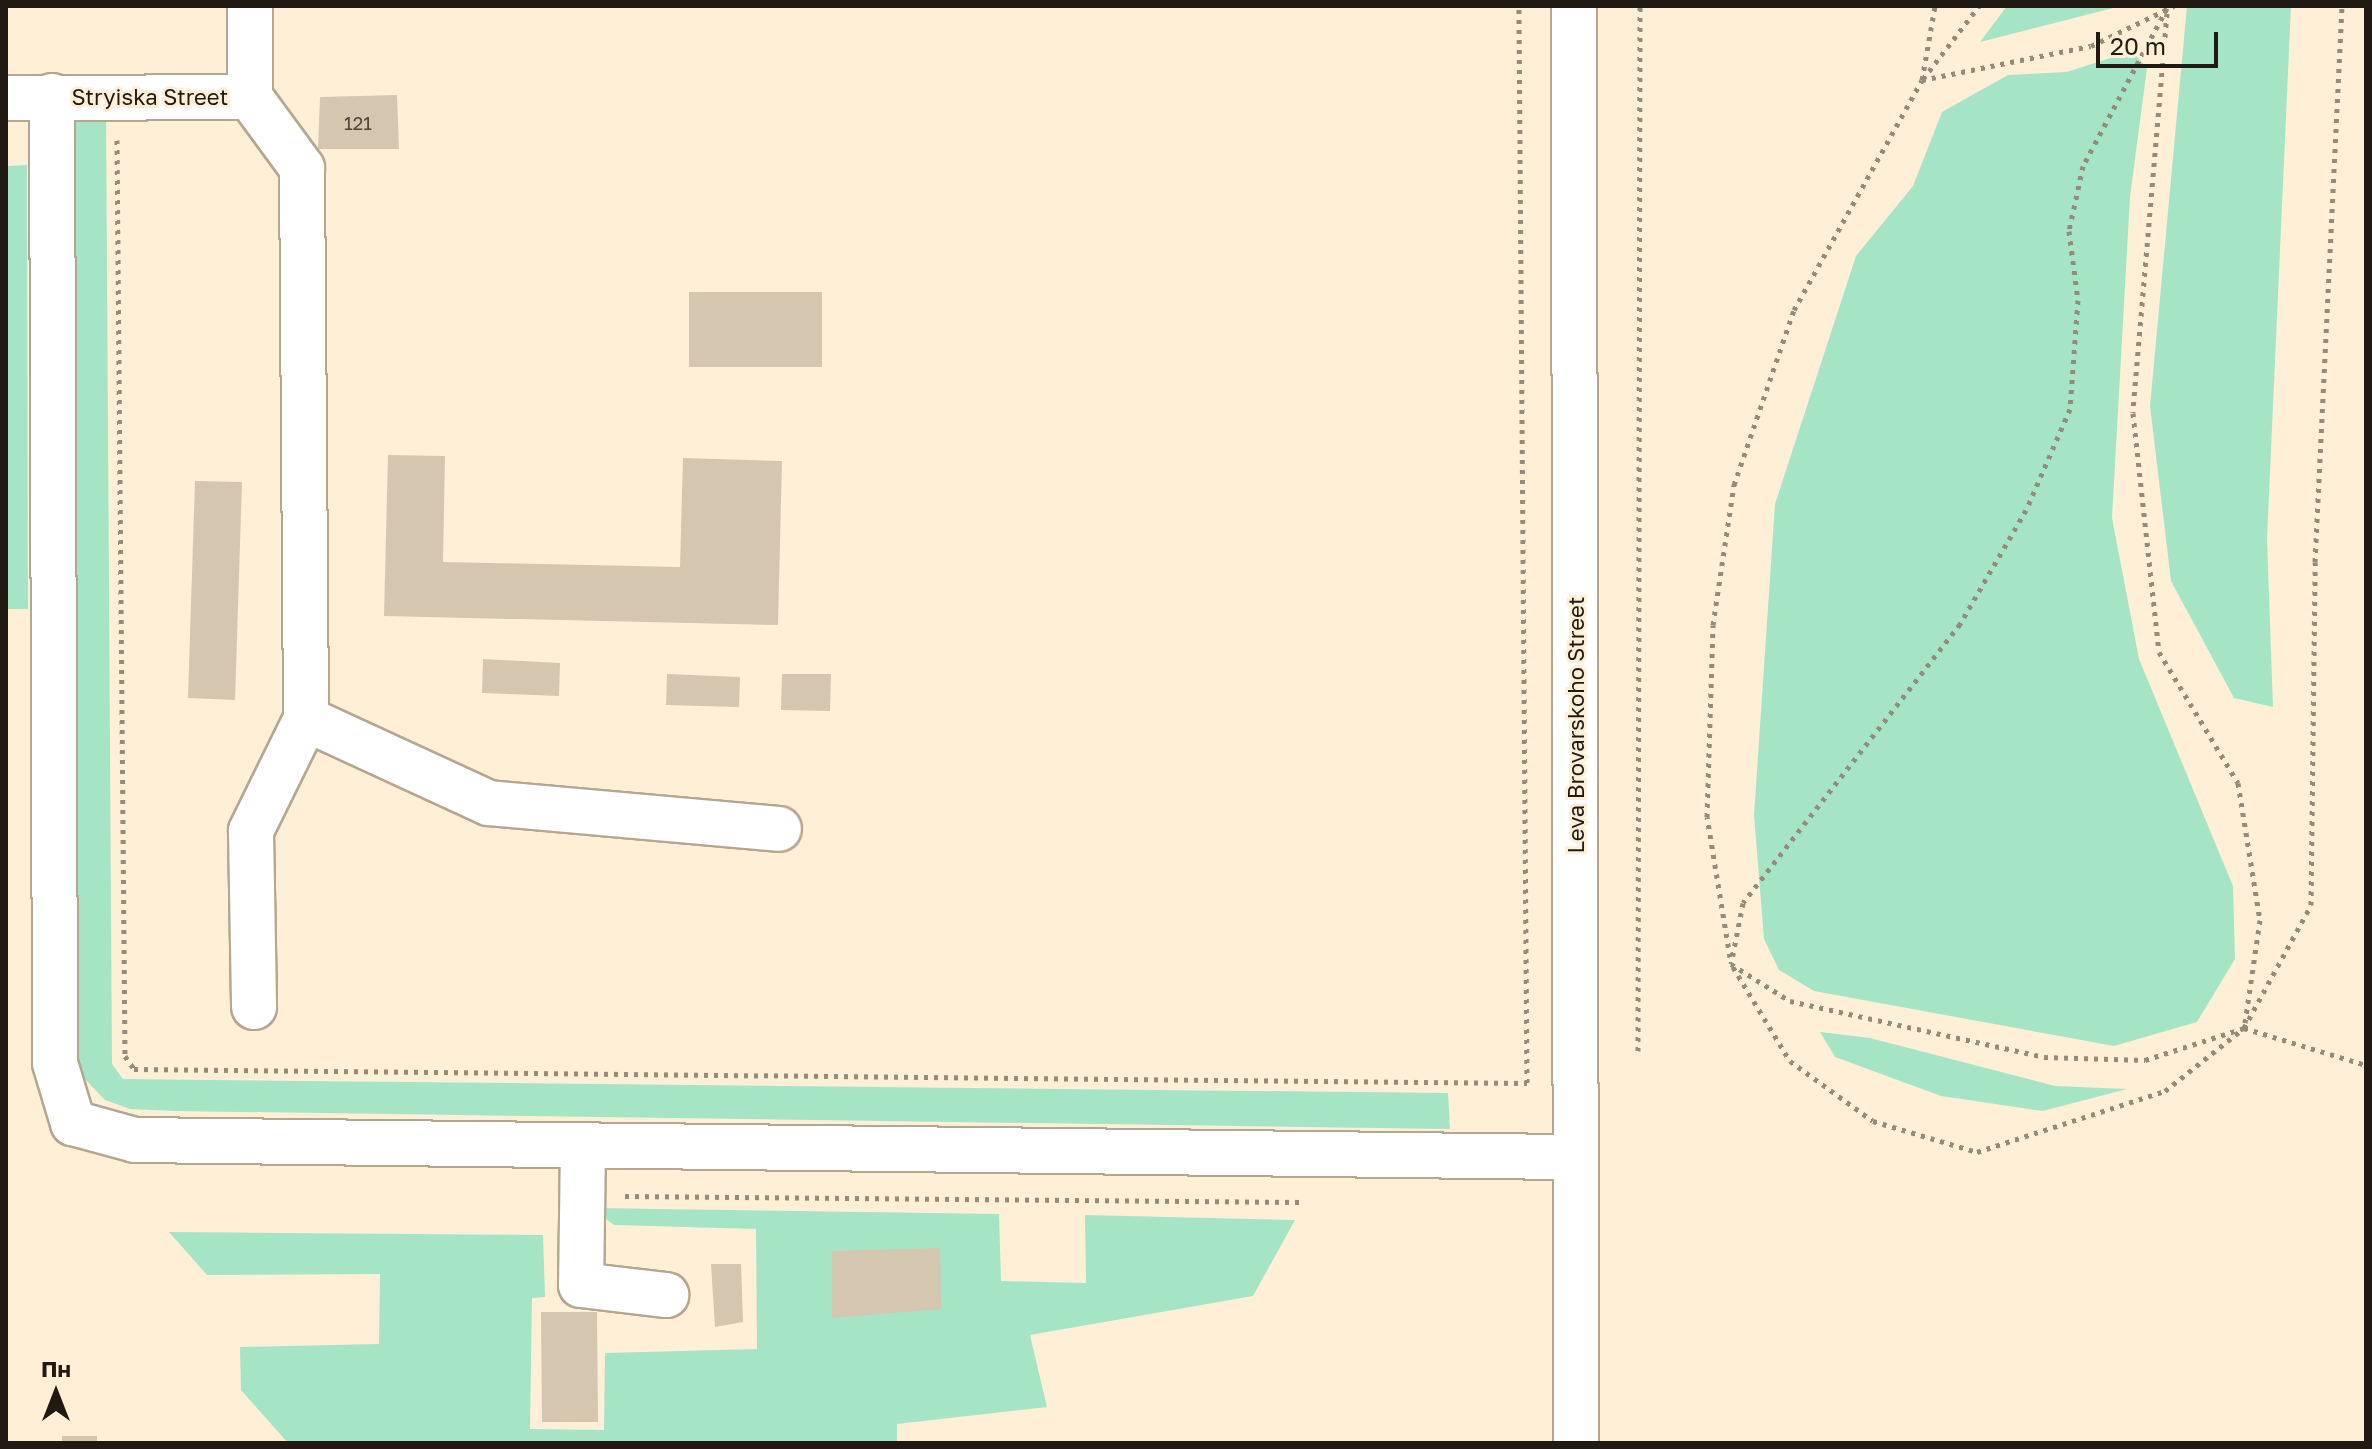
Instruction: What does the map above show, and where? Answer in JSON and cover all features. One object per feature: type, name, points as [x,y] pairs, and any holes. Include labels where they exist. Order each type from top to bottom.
[{"type":"street","name":"Stryiska Street","points":[[6,98],[250,97],[250,6]]},
{"type":"street","name":"Leva Brovarskoho Street","points":[[1574,6],[1576,1443]]},
{"type":"street","points":[[52,96],[55,1063],[73,1123],[135,1140],[1576,1157]]},
{"type":"street","points":[[250,97],[302,168],[306,719],[251,831],[254,1007]]},
{"type":"street","points":[[306,719],[489,803],[779,829]]},
{"type":"street","points":[[583,1146],[581,1285],[666,1295]]},
{"type":"path","points":[[117,97],[125,1056],[134,1069],[1527,1083],[1519,6]]},
{"type":"path","points":[[1638,1051],[1640,6]]},
{"type":"path","points":[[1922,80],[1935,6]]},
{"type":"path","points":[[1979,6],[1922,80],[1794,310],[1734,485],[1713,625],[1707,817],[1731,964],[1790,1061],[1873,1121],[1977,1152],[2165,1091],[2244,1028],[2311,905],[2315,562],[2342,6]]},
{"type":"path","points":[[1922,80],[2091,46],[2170,7]]},
{"type":"path","points":[[2170,7],[2133,413],[2159,652],[2238,783],[2260,920],[2244,1028]]},
{"type":"path","points":[[1731,964],[1743,903],[1960,624],[2026,510],[2070,409],[2078,300],[2069,231],[2083,166],[2170,7]]},
{"type":"path","points":[[1731,964],[1790,1001],[2044,1057],[2145,1060],[2244,1028],[2366,1065]]},
{"type":"path","points":[[580,1196],[1304,1202]]},
{"type":"green space","points":[[2007,6],[2121,6],[1980,42]]},
{"type":"green space","points":[[2187,6],[2291,6],[2267,539],[2273,707],[2234,698],[2171,581],[2150,406]]},
{"type":"green space","points":[[2132,51],[2147,68],[2130,197],[2112,518],[2139,659],[2233,886],[2235,959],[2197,1022],[2114,1046],[1814,991],[1779,970],[1764,939],[1754,815],[1775,504],[1856,256],[1913,186],[1942,112],[2008,75],[2067,72]]},
{"type":"green space","points":[[106,108],[112,1064],[123,1079],[1448,1093],[1450,1129],[175,1111],[130,1109],[105,1100],[83,1077],[76,1051],[72,158],[74,124],[88,112]]},
{"type":"green space","points":[[27,165],[28,609],[6,609],[6,166]]},
{"type":"green space","points":[[1820,1032],[1870,1038],[2055,1086],[2127,1089],[2043,1111],[1941,1096],[1835,1057]]},
{"type":"green space","points":[[591,1208],[999,1214],[1001,1281],[1086,1283],[1085,1215],[1295,1220],[1253,1296],[1030,1335],[1047,1407],[897,1424],[897,1443],[288,1443],[241,1390],[240,1347],[379,1344],[380,1274],[207,1275],[169,1232],[543,1235],[545,1297],[532,1298],[530,1429],[604,1430],[605,1353],[757,1349],[756,1229],[614,1225]]},
{"type":"building","points":[[397,95],[399,149],[318,149],[320,97]]},
{"type":"building","points":[[689,292],[822,292],[822,367],[689,367]]},
{"type":"building","points":[[388,455],[445,456],[443,562],[680,567],[683,458],[782,461],[778,625],[384,616]]},
{"type":"building","points":[[195,481],[242,482],[235,700],[188,698]]},
{"type":"building","points":[[483,659],[560,663],[559,696],[482,693]]},
{"type":"building","points":[[667,674],[740,677],[739,707],[666,705]]},
{"type":"building","points":[[782,674],[831,674],[830,711],[781,710]]},
{"type":"building","points":[[940,1248],[941,1309],[832,1318],[832,1251]]},
{"type":"building","points":[[711,1264],[741,1264],[743,1322],[715,1327]]},
{"type":"building","points":[[541,1312],[597,1312],[598,1422],[542,1422]]},
{"type":"building","points":[[62,1436],[97,1436],[97,1443],[62,1443]]}]
